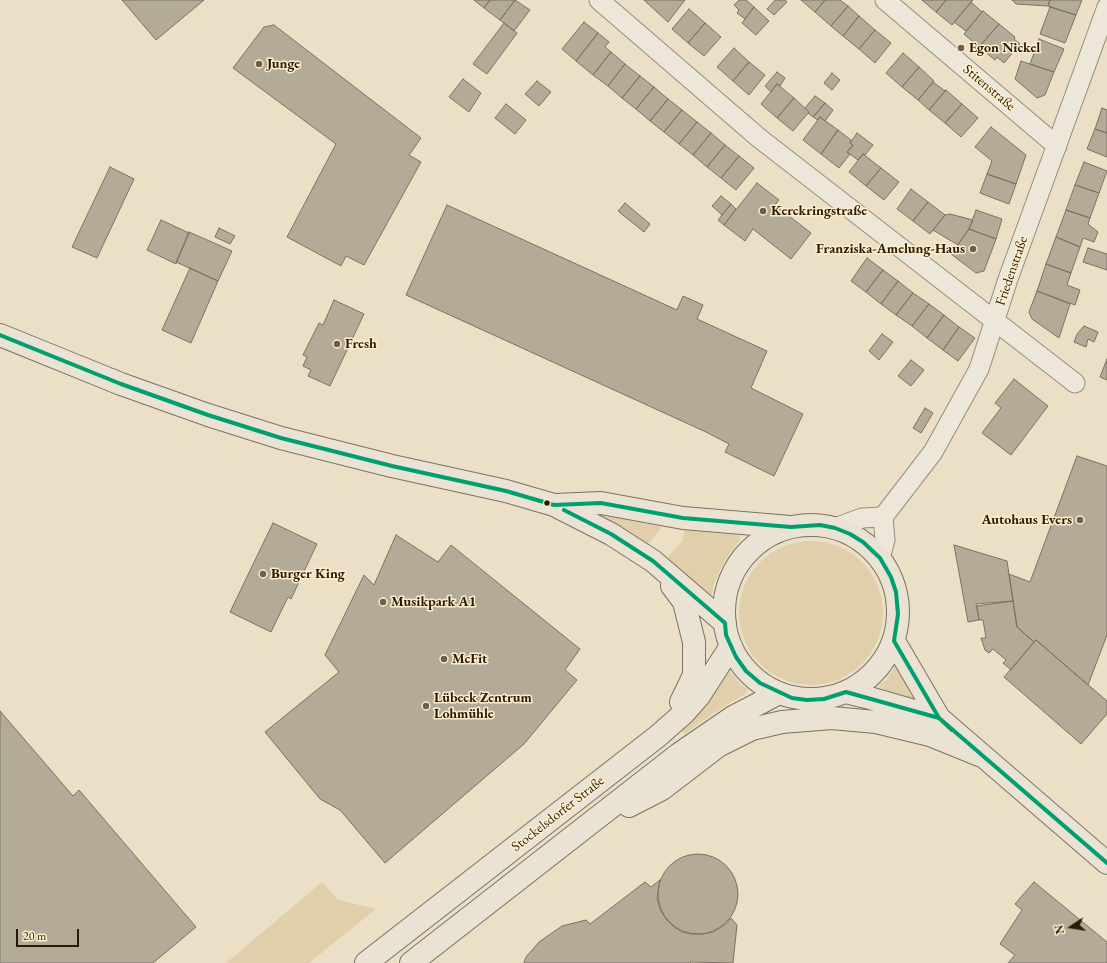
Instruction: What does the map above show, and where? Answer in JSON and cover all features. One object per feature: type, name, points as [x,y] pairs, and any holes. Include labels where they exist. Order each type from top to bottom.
[{"type":"main road","points":[[0,335],[121,384],[208,415],[281,438],[385,465],[506,492],[554,505],[611,534],[653,561],[725,624]]},
{"type":"main road","points":[[554,505],[601,503],[683,518],[791,527],[820,525],[835,528],[850,534],[863,542],[880,558],[891,577],[896,592],[898,614],[894,641],[888,653],[869,678],[846,692],[824,699],[807,700],[792,698],[760,683],[746,671],[736,657],[726,635],[724,607],[726,591],[738,565],[758,543],[773,533],[791,527]]},
{"type":"main road","points":[[653,561],[684,602],[694,642],[694,675],[676,713],[658,736]]},
{"type":"main road","points":[[894,641],[939,718],[1107,863]]},
{"type":"main road","name":"Stockelsdorfer Straße","points":[[366,963],[658,736],[684,713],[699,696],[730,646]]},
{"type":"main road","points":[[846,692],[939,718]]},
{"type":"main road","name":"Stockelsdorfer Straße","points":[[411,963],[432,955],[585,828],[679,754],[733,717],[779,693]]},
{"type":"main road","points":[[585,828],[662,789],[718,746],[752,729],[782,722],[832,718],[876,722],[930,735],[982,756]]},
{"type":"street","points":[[599,0],[759,138],[1075,383]]},
{"type":"street","name":"Stitenstraße","points":[[885,0],[1057,146]]},
{"type":"street","name":"Friedenstraße","points":[[883,517],[933,452],[978,369],[1008,279],[1107,8]]},
{"type":"street","points":[[835,528],[862,518],[883,517],[885,540],[880,558]]},
{"type":"shaded area","points":[[594,512],[662,527],[648,544],[617,524],[594,514]]},
{"type":"shaded area","points":[[684,530],[737,535],[740,537],[740,540],[724,561],[713,586],[712,594],[709,597],[666,559],[683,540]]},
{"type":"shaded area","points":[[811,541],[832,544],[851,553],[862,562],[871,573],[880,592],[883,613],[880,634],[871,653],[862,664],[851,673],[832,682],[811,685],[790,682],[771,673],[760,664],[751,653],[742,634],[739,613],[742,592],[751,573],[760,562],[771,553],[790,544]]},
{"type":"shaded area","points":[[896,664],[916,699],[882,689],[878,686],[887,679]]},
{"type":"shaded area","points":[[729,670],[740,684],[747,689],[745,694],[712,714],[685,734],[681,731],[698,713],[721,674]]},
{"type":"shaded area","points":[[322,882],[338,900],[376,909],[309,963],[226,963]]},
{"type":"building","points":[[122,0],[204,0],[156,40]]},
{"type":"building","points":[[474,0],[490,0],[484,8]]},
{"type":"building","points":[[490,0],[515,0],[500,20],[484,8]]},
{"type":"building","points":[[515,0],[530,10],[514,31],[500,20]]},
{"type":"building","points":[[644,0],[685,0],[668,22]]},
{"type":"building","points":[[739,0],[746,0],[754,7],[745,19],[737,13],[739,10],[734,5]]},
{"type":"building","points":[[775,0],[785,0],[787,2],[774,15],[767,9]]},
{"type":"building","points":[[801,0],[825,0],[815,12]]},
{"type":"building","points":[[825,0],[840,0],[848,6],[831,26],[815,12]]},
{"type":"building","points":[[922,0],[946,0],[936,12]]},
{"type":"building","points":[[946,0],[973,0],[952,25],[936,12]]},
{"type":"building","points":[[1012,0],[1050,0],[1048,6],[1016,4]]},
{"type":"building","points":[[1050,0],[1082,0],[1076,15],[1048,6]]},
{"type":"building","points":[[971,2],[982,12],[966,31],[954,22]]},
{"type":"building","points":[[848,6],[859,16],[843,36],[831,26]]},
{"type":"building","points":[[754,7],[769,21],[756,35],[742,23]]},
{"type":"building","points":[[1050,7],[1076,15],[1065,43],[1040,34]]},
{"type":"building","points":[[689,9],[705,23],[688,43],[672,29]]},
{"type":"building","points":[[983,11],[999,24],[979,47],[964,34]]},
{"type":"building","points":[[859,16],[875,30],[859,49],[843,36]]},
{"type":"building","points":[[584,22],[598,33],[576,61],[562,49]]},
{"type":"building","points":[[504,23],[517,33],[487,74],[473,64]]},
{"type":"building","points":[[705,23],[721,37],[704,56],[688,43]]},
{"type":"building","points":[[999,24],[1015,37],[1014,39],[1020,44],[1004,63],[997,57],[995,60],[979,47]]},
{"type":"building","points":[[274,25],[421,138],[409,155],[421,162],[364,265],[346,256],[341,266],[287,237],[336,144],[233,68],[264,27]]},
{"type":"building","points":[[875,30],[891,43],[875,63],[859,49]]},
{"type":"building","points":[[598,33],[609,42],[605,47],[611,52],[593,75],[576,61]]},
{"type":"building","points":[[1039,39],[1064,49],[1054,72],[1030,64]]},
{"type":"building","points":[[734,48],[749,62],[733,81],[717,67]]},
{"type":"building","points":[[611,52],[625,64],[608,86],[593,75]]},
{"type":"building","points":[[903,53],[919,67],[902,87],[886,73]]},
{"type":"building","points":[[1021,61],[1054,72],[1045,95],[1037,98],[1015,79]]},
{"type":"building","points":[[749,62],[765,75],[749,95],[733,81]]},
{"type":"building","points":[[625,64],[640,76],[622,98],[608,86]]},
{"type":"building","points":[[919,67],[934,81],[918,100],[902,87]]},
{"type":"building","points":[[777,72],[785,78],[780,86],[777,84],[771,92],[765,86]]},
{"type":"building","points":[[832,73],[840,80],[832,90],[824,83]]},
{"type":"building","points":[[640,76],[654,87],[636,109],[622,98]]},
{"type":"building","points":[[463,79],[481,93],[469,112],[449,97]]},
{"type":"building","points":[[537,81],[551,92],[539,106],[525,94]]},
{"type":"building","points":[[933,82],[945,91],[929,110],[918,100]]},
{"type":"building","points":[[777,84],[794,98],[777,118],[761,104]]},
{"type":"building","points":[[654,87],[668,99],[650,121],[636,109]]},
{"type":"building","points":[[946,90],[962,104],[945,123],[929,110]]},
{"type":"building","points":[[815,96],[825,103],[813,117],[805,108]]},
{"type":"building","points":[[794,98],[809,112],[793,131],[777,118]]},
{"type":"building","points":[[668,99],[682,110],[664,132],[650,121]]},
{"type":"building","points":[[825,103],[833,110],[825,121],[820,117],[818,120],[813,117]]},
{"type":"building","points":[[506,104],[526,120],[515,134],[495,118]]},
{"type":"building","points":[[962,104],[978,118],[961,137],[945,123]]},
{"type":"building","points":[[1102,108],[1107,110],[1107,133],[1095,129]]},
{"type":"building","points":[[682,110],[697,122],[679,144],[664,132]]},
{"type":"building","points":[[820,117],[838,130],[821,154],[803,140]]},
{"type":"building","points":[[697,122],[711,133],[693,155],[679,144]]},
{"type":"building","points":[[991,127],[1026,155],[1016,184],[987,174],[992,161],[975,147]]},
{"type":"building","points":[[1095,129],[1107,133],[1107,157],[1087,149]]},
{"type":"building","points":[[838,130],[851,140],[850,143],[853,145],[847,152],[850,154],[839,168],[821,154]]},
{"type":"building","points":[[711,133],[725,145],[707,167],[693,155]]},
{"type":"building","points":[[857,133],[873,145],[865,155],[863,154],[858,160],[847,152],[853,145],[850,143]]},
{"type":"building","points":[[725,145],[739,156],[721,178],[707,167]]},
{"type":"building","points":[[863,154],[881,168],[866,186],[849,172]]},
{"type":"building","points":[[739,156],[754,168],[736,190],[721,178]]},
{"type":"building","points":[[1084,162],[1107,171],[1099,193],[1075,185]]},
{"type":"building","points":[[110,167],[134,179],[97,258],[72,247]]},
{"type":"building","points":[[881,168],[899,182],[884,200],[866,186]]},
{"type":"building","points":[[987,174],[1016,184],[1009,204],[980,193]]},
{"type":"building","points":[[757,183],[779,200],[775,205],[811,233],[791,259],[753,229],[745,241],[724,225]]},
{"type":"building","points":[[1075,185],[1099,193],[1090,218],[1066,210]]},
{"type":"building","points":[[911,189],[928,202],[913,221],[897,209]]},
{"type":"building","points":[[721,196],[731,204],[722,215],[712,206]]},
{"type":"building","points":[[928,202],[945,215],[930,234],[913,221]]},
{"type":"building","points":[[625,203],[650,224],[644,232],[618,211]]},
{"type":"building","points":[[731,204],[736,209],[724,225],[718,220]]},
{"type":"building","points":[[447,205],[677,310],[683,296],[703,305],[697,319],[767,351],[751,388],[803,414],[774,476],[725,452],[729,444],[706,432],[406,295]]},
{"type":"building","points":[[976,210],[1002,219],[996,239],[969,229]]},
{"type":"building","points":[[1066,210],[1090,218],[1088,224],[1098,232],[1094,242],[1083,238],[1080,247],[1056,237]]},
{"type":"building","points":[[950,214],[973,220],[969,229],[958,245],[933,230],[945,215]]},
{"type":"building","points":[[161,220],[189,233],[176,264],[147,250]]},
{"type":"building","points":[[219,228],[235,236],[230,244],[215,237]]},
{"type":"building","name":"Franziska-Amelung-Haus","points":[[969,229],[996,239],[984,271],[976,273],[951,254]]},
{"type":"building","points":[[189,232],[232,251],[218,281],[176,262]]},
{"type":"building","points":[[1056,237],[1080,247],[1071,273],[1046,264]]},
{"type":"building","points":[[1088,248],[1107,254],[1107,270],[1083,262]]},
{"type":"building","points":[[867,258],[883,270],[866,292],[851,281]]},
{"type":"building","points":[[1046,264],[1071,273],[1067,285],[1080,290],[1075,305],[1037,291]]},
{"type":"building","points":[[190,268],[218,281],[191,343],[162,330]]},
{"type":"building","points":[[883,270],[898,281],[881,304],[866,292]]},
{"type":"building","points":[[898,281],[913,293],[896,315],[881,304]]},
{"type":"building","points":[[1037,291],[1070,304],[1059,338],[1032,319],[1029,312]]},
{"type":"building","points":[[913,293],[929,304],[912,326],[896,315]]},
{"type":"building","points":[[334,300],[364,314],[330,386],[308,376],[311,370],[303,366],[307,357],[303,355],[319,323],[323,325]]},
{"type":"building","points":[[929,304],[944,315],[927,338],[912,326]]},
{"type":"building","points":[[944,315],[959,327],[943,350],[927,338]]},
{"type":"building","points":[[1084,326],[1098,332],[1094,342],[1088,339],[1086,347],[1074,342],[1077,334]]},
{"type":"building","points":[[959,327],[975,338],[958,361],[943,350]]},
{"type":"building","points":[[882,334],[893,342],[879,360],[869,351]]},
{"type":"building","points":[[1107,359],[1107,380],[1100,377]]},
{"type":"building","points":[[911,360],[924,370],[911,386],[898,376]]},
{"type":"building","points":[[1014,379],[1048,406],[1011,455],[982,433],[1001,408],[995,403]]},
{"type":"building","points":[[925,408],[933,413],[921,433],[913,428]]},
{"type":"building","name":"Autohaus Evers","points":[[1077,456],[1107,466],[1107,635],[1088,685],[1036,640],[1034,642],[1017,627],[1009,574],[1030,582]]},
{"type":"building","points":[[273,523],[317,544],[291,599],[288,597],[271,632],[230,612]]},
{"type":"building","name":"Lübeck Zentrum Lohmühle","points":[[396,535],[438,562],[451,545],[580,649],[565,670],[577,680],[524,744],[385,863],[340,810],[320,799],[265,732],[339,672],[325,655],[364,575],[374,585]]},
{"type":"building","points":[[954,545],[1007,561],[1013,601],[976,604],[979,620],[968,622]]},
{"type":"building","points":[[1013,601],[1017,627],[1034,642],[1011,670],[1003,663],[1006,660],[993,649],[989,653],[985,650],[981,638],[986,638],[983,620],[979,620],[977,606]]},
{"type":"building","points":[[1036,640],[1107,701],[1107,714],[1081,744],[1004,677]]},
{"type":"building","points":[[0,711],[73,796],[79,790],[196,927],[153,963],[0,963]]},
{"type":"building","points":[[690,854],[706,854],[720,861],[731,872],[738,886],[738,902],[735,909],[726,922],[720,927],[706,934],[690,934],[676,927],[665,916],[658,902],[658,886],[665,872],[676,861]]},
{"type":"building","points":[[660,880],[657,898],[661,911],[674,927],[682,932],[703,934],[713,932],[726,924],[731,918],[737,925],[733,963],[524,963],[526,957],[539,942],[562,926],[586,920],[590,924],[645,882],[651,887]]},
{"type":"building","points":[[1034,882],[1107,942],[1107,963],[1008,963],[1015,955],[1000,944],[1022,910],[1015,904]]},
{"type":"transit line","points":[[0,335],[121,384],[208,415],[281,438],[392,466],[506,491],[554,505],[601,503],[683,518],[791,527],[820,525],[835,528],[850,534],[863,542],[880,558],[891,577],[896,592],[898,614],[894,641],[939,718],[1107,863]]},
{"type":"transit line","points":[[564,510],[611,534],[653,561],[725,623],[726,635],[736,657],[746,671],[760,683],[792,698],[807,700],[824,699],[846,692],[939,718],[952,730]]},
{"type":"place","name":"Egon Nickel","points":[[961,48]]},
{"type":"place","name":"Junge","points":[[259,64]]},
{"type":"place","name":"Kerckringstraße","points":[[763,211]]},
{"type":"place","name":"Franziska-Amelung-Haus","points":[[973,249]]},
{"type":"place","name":"Fresh","points":[[337,344]]},
{"type":"place","name":"Autohaus Evers","points":[[1080,520]]},
{"type":"place","name":"Burger King","points":[[263,574]]},
{"type":"place","name":"Musikpark A1","points":[[383,602]]},
{"type":"place","name":"McFit","points":[[444,659]]},
{"type":"place","name":"Lübeck Zentrum Lohmühle","points":[[426,706]]}]
